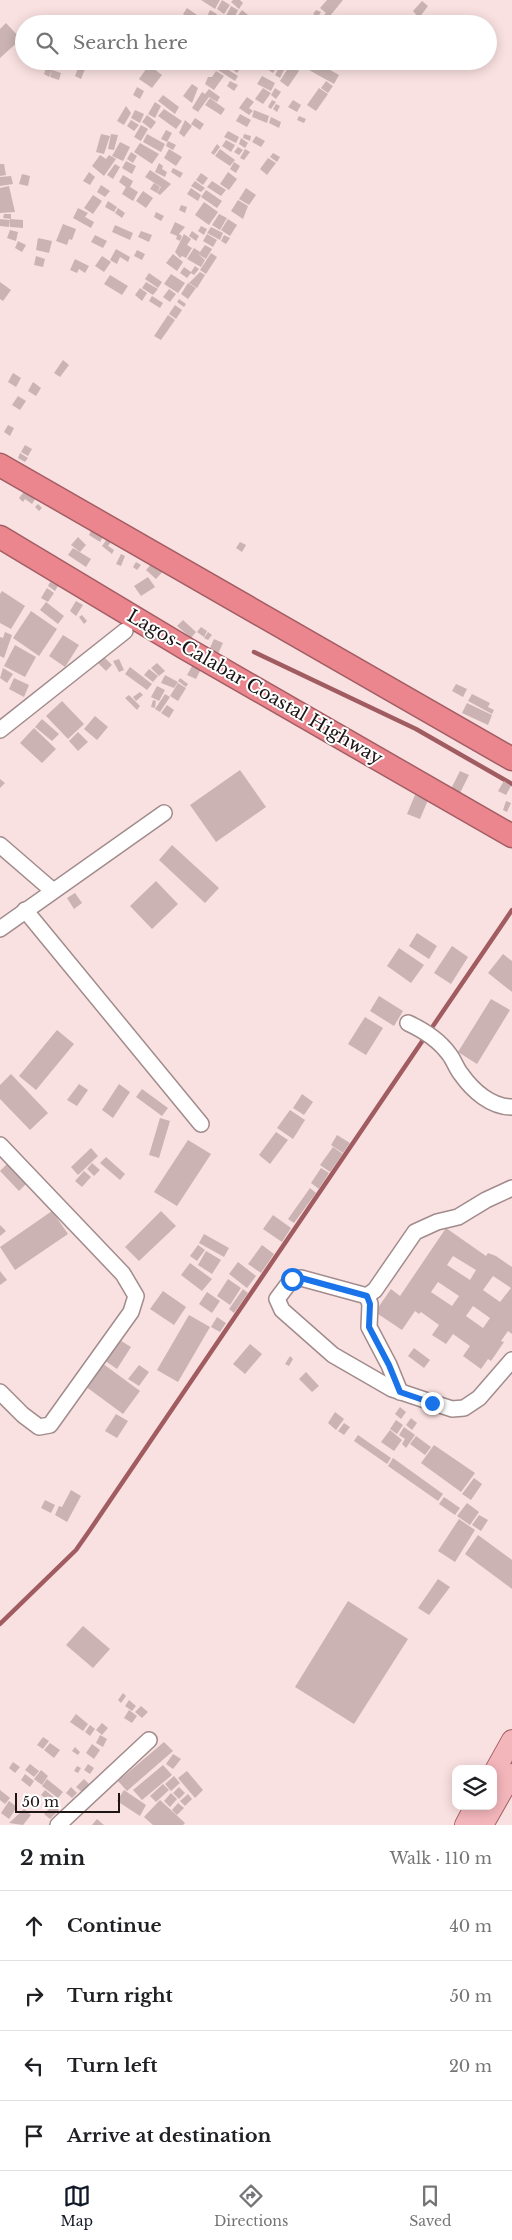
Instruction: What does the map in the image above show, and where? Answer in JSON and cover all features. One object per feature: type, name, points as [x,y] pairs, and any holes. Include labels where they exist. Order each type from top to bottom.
[{"type":"highway","points":[[0,465],[512,759]]},
{"type":"highway","name":"Lagos-Calabar Coastal Highway","points":[[0,536],[185,648],[512,836]]},
{"type":"main road","points":[[497,1767],[512,1740]]},
{"type":"main road","points":[[483,1825],[512,1774]]},
{"type":"main road","points":[[465,1825],[473,1810]]},
{"type":"street","points":[[0,726],[125,631]]},
{"type":"street","points":[[0,929],[52,890],[164,813]]},
{"type":"street","points":[[0,845],[52,890]]},
{"type":"street","points":[[25,910],[201,1124]]},
{"type":"street","points":[[408,1023],[419,1028],[440,1044],[449,1054],[460,1074],[490,1103],[512,1107]]},
{"type":"street","points":[[0,1145],[123,1274],[136,1296],[131,1312],[50,1425],[39,1428],[0,1392]]},
{"type":"street","points":[[367,1296],[375,1290],[415,1232],[437,1222],[458,1217],[486,1200],[512,1188]]},
{"type":"street","points":[[367,1296],[301,1278],[292,1279],[277,1299],[282,1310],[333,1355],[400,1392],[452,1409],[464,1408],[479,1398],[512,1360]]},
{"type":"street","points":[[367,1296],[370,1304],[369,1327],[389,1365],[400,1392]]},
{"type":"street","points":[[58,1825],[149,1740]]},
{"type":"building","points":[[201,0],[220,0],[215,9]]},
{"type":"building","points":[[222,0],[230,5],[224,14],[217,9]]},
{"type":"building","points":[[233,0],[240,0],[243,3],[239,9],[231,2]]},
{"type":"building","points":[[327,0],[343,0],[331,15],[324,15],[326,13],[320,8]]},
{"type":"building","points":[[422,1],[428,6],[421,15],[416,15],[413,11]]},
{"type":"building","points":[[231,6],[238,10],[236,15],[226,15]]},
{"type":"building","points":[[187,8],[197,15],[184,15],[183,14]]},
{"type":"building","points":[[210,10],[217,14],[216,15],[208,15]]},
{"type":"building","points":[[242,10],[248,15],[238,15]]},
{"type":"building","points":[[316,10],[321,12],[319,15],[313,14]]},
{"type":"building","points":[[6,23],[15,33],[15,44],[0,58],[0,29]]},
{"type":"building","points":[[45,70],[52,70],[49,77],[44,74]]},
{"type":"building","points":[[52,70],[61,73],[59,80],[50,77]]},
{"type":"building","points":[[77,70],[85,70],[81,79],[75,76]]},
{"type":"building","points":[[145,70],[156,70],[162,75],[152,88],[139,79]]},
{"type":"building","points":[[218,70],[229,70],[238,76],[235,81]]},
{"type":"building","points":[[278,70],[284,70],[280,78],[275,75]]},
{"type":"building","points":[[287,70],[299,71],[288,87],[280,81]]},
{"type":"building","points":[[309,70],[330,70],[339,75],[334,84]]},
{"type":"building","points":[[216,71],[224,76],[214,90],[205,84],[208,77],[212,77]]},
{"type":"building","points":[[262,76],[275,83],[271,91],[257,84]]},
{"type":"building","points":[[230,81],[238,85],[234,91],[227,86]]},
{"type":"building","points":[[326,81],[333,86],[328,93],[321,88]]},
{"type":"building","points":[[192,84],[198,88],[192,103],[183,96]]},
{"type":"building","points":[[137,87],[144,91],[140,99],[133,95]]},
{"type":"building","points":[[263,88],[271,93],[263,104],[255,99]]},
{"type":"building","points":[[275,88],[281,92],[276,99],[271,95]]},
{"type":"building","points":[[319,88],[328,94],[316,111],[307,105]]},
{"type":"building","points":[[209,89],[220,97],[217,102],[209,97],[198,112],[192,108],[202,92],[205,94]]},
{"type":"building","points":[[163,95],[179,107],[175,114],[158,101]]},
{"type":"building","points":[[247,97],[254,102],[249,108],[253,111],[249,115],[239,108]]},
{"type":"building","points":[[210,98],[225,109],[221,115],[205,105]]},
{"type":"building","points":[[272,100],[276,102],[271,109],[268,107]]},
{"type":"building","points":[[293,100],[301,105],[297,112],[288,107]]},
{"type":"building","points":[[155,102],[161,106],[155,118],[148,114]]},
{"type":"building","points":[[276,104],[280,106],[277,112],[273,109]]},
{"type":"building","points":[[126,106],[131,113],[124,125],[117,121]]},
{"type":"building","points":[[164,109],[182,121],[176,129],[158,116]]},
{"type":"building","points":[[135,110],[144,114],[140,123],[131,118]]},
{"type":"building","points":[[254,110],[269,116],[267,123],[252,117]]},
{"type":"building","points":[[240,114],[251,120],[247,127],[236,121]]},
{"type":"building","points":[[147,115],[156,122],[151,129],[142,122]]},
{"type":"building","points":[[299,116],[306,119],[304,123],[297,120]]},
{"type":"building","points":[[271,117],[281,122],[279,128],[269,123]]},
{"type":"building","points":[[195,118],[204,124],[200,130],[191,124]]},
{"type":"building","points":[[131,120],[139,125],[134,131],[127,126]]},
{"type":"building","points":[[185,120],[192,126],[184,137],[179,133]]},
{"type":"building","points":[[141,125],[148,129],[141,141],[134,137]]},
{"type":"building","points":[[166,130],[172,133],[167,142],[161,139]]},
{"type":"building","points":[[228,131],[239,137],[236,143],[224,137]]},
{"type":"building","points":[[101,134],[110,136],[104,154],[96,152]]},
{"type":"building","points":[[111,134],[118,135],[114,150],[108,149]]},
{"type":"building","points":[[147,134],[165,144],[161,152],[143,142]]},
{"type":"building","points":[[244,134],[251,136],[250,141],[243,138]]},
{"type":"building","points":[[256,136],[265,141],[261,147],[252,142]]},
{"type":"building","points":[[241,138],[248,143],[245,148],[239,144]]},
{"type":"building","points":[[226,140],[235,145],[231,152],[222,146]]},
{"type":"building","points":[[168,141],[176,145],[173,150],[166,146]]},
{"type":"building","points":[[120,142],[130,147],[123,161],[112,156]]},
{"type":"building","points":[[140,143],[159,154],[152,164],[134,152]]},
{"type":"building","points":[[217,144],[220,147],[214,155],[211,153]]},
{"type":"building","points":[[238,147],[243,150],[239,155],[234,152]]},
{"type":"building","points":[[169,149],[182,157],[176,166],[164,158]]},
{"type":"building","points":[[220,149],[235,160],[230,166],[215,156]]},
{"type":"building","points":[[245,149],[250,152],[244,160],[240,158]]},
{"type":"building","points":[[131,152],[137,156],[133,163],[127,159]]},
{"type":"building","points":[[273,153],[280,157],[277,162],[270,157]]},
{"type":"building","points":[[100,155],[106,159],[109,155],[116,159],[104,176],[92,166]]},
{"type":"building","points":[[268,158],[276,163],[267,175],[260,169]]},
{"type":"building","points":[[126,161],[136,166],[132,174],[122,168]]},
{"type":"building","points":[[234,162],[240,166],[236,173],[230,169]]},
{"type":"building","points":[[159,163],[163,166],[162,169],[167,172],[165,177],[155,172]]},
{"type":"building","points":[[0,164],[4,164],[6,175],[0,176]]},
{"type":"building","points":[[115,164],[120,167],[113,179],[107,175]]},
{"type":"building","points":[[173,168],[183,173],[180,178],[171,172]]},
{"type":"building","points":[[150,170],[171,184],[160,195],[157,193],[161,187],[145,177]]},
{"type":"building","points":[[89,172],[95,177],[90,185],[83,181]]},
{"type":"building","points":[[228,172],[237,179],[229,190],[220,184]]},
{"type":"building","points":[[201,173],[208,178],[203,185],[196,180]]},
{"type":"building","points":[[22,174],[30,176],[28,186],[19,184]]},
{"type":"building","points":[[123,175],[133,181],[130,187],[138,192],[133,201],[122,194],[126,187],[119,182]]},
{"type":"building","points":[[11,176],[13,184],[0,186],[0,177]]},
{"type":"building","points":[[195,181],[205,188],[201,192],[191,186]]},
{"type":"building","points":[[212,181],[226,190],[221,196],[207,187]]},
{"type":"building","points":[[154,183],[160,187],[157,193],[150,189]]},
{"type":"building","points":[[101,185],[110,191],[105,197],[97,192]]},
{"type":"building","points":[[9,186],[15,212],[0,213],[0,188]]},
{"type":"building","points":[[191,188],[201,195],[198,201],[187,194]]},
{"type":"building","points":[[246,188],[256,195],[249,205],[239,199]]},
{"type":"building","points":[[206,190],[222,201],[217,208],[201,197]]},
{"type":"building","points":[[143,191],[153,198],[146,208],[136,201]]},
{"type":"building","points":[[93,195],[102,201],[93,214],[84,208]]},
{"type":"building","points":[[238,200],[248,206],[243,219],[231,211]]},
{"type":"building","points":[[108,201],[117,207],[114,212],[105,207]]},
{"type":"building","points":[[204,202],[218,212],[209,225],[195,215]]},
{"type":"building","points":[[181,205],[187,207],[185,213],[179,210]]},
{"type":"building","points":[[78,208],[88,213],[85,217],[94,222],[91,228],[73,218]]},
{"type":"building","points":[[118,208],[125,213],[122,218],[115,213]]},
{"type":"building","points":[[156,212],[164,216],[161,221],[154,217]]},
{"type":"building","points":[[4,214],[11,214],[11,219],[3,218]]},
{"type":"building","points":[[219,214],[227,218],[220,230],[212,225]]},
{"type":"building","points":[[0,219],[10,220],[9,227],[0,226]]},
{"type":"building","points":[[10,219],[23,220],[23,228],[10,227]]},
{"type":"building","points":[[228,219],[237,225],[230,236],[221,230]]},
{"type":"building","points":[[175,222],[185,227],[179,234],[182,236],[180,241],[176,239],[177,236],[170,233]]},
{"type":"building","points":[[63,224],[76,229],[72,240],[69,239],[67,245],[56,241]]},
{"type":"building","points":[[115,225],[133,233],[130,240],[112,232]]},
{"type":"building","points":[[201,226],[207,229],[204,235],[198,231]]},
{"type":"building","points":[[211,227],[223,233],[220,240],[207,233]]},
{"type":"building","points":[[10,230],[18,232],[16,241],[7,238]]},
{"type":"building","points":[[141,231],[152,235],[149,242],[138,237]]},
{"type":"building","points":[[192,231],[199,236],[196,241],[189,236]]},
{"type":"building","points":[[184,234],[191,239],[187,245],[192,248],[186,258],[182,256],[180,258],[175,252]]},
{"type":"building","points":[[207,234],[217,240],[213,247],[203,241]]},
{"type":"building","points":[[95,235],[107,241],[103,248],[91,242]]},
{"type":"building","points":[[224,235],[230,238],[226,244],[221,241]]},
{"type":"building","points":[[38,238],[52,241],[49,253],[36,250]]},
{"type":"building","points":[[18,241],[26,245],[22,252],[15,248]]},
{"type":"building","points":[[205,245],[212,249],[206,259],[198,254],[205,260],[201,267],[187,259],[194,248],[200,252]]},
{"type":"building","points":[[116,249],[130,257],[128,262],[120,257],[117,264],[110,260]]},
{"type":"building","points":[[137,250],[145,254],[142,260],[134,256]]},
{"type":"building","points":[[211,253],[217,257],[206,274],[200,270]]},
{"type":"building","points":[[173,254],[183,262],[177,271],[166,263]]},
{"type":"building","points":[[36,256],[45,259],[43,267],[34,265]]},
{"type":"building","points":[[102,256],[111,262],[104,272],[95,266]]},
{"type":"building","points":[[75,259],[89,266],[85,273],[79,269],[77,273],[70,270]]},
{"type":"building","points":[[195,266],[199,269],[194,275],[191,273],[187,278],[180,273],[184,267],[191,272]]},
{"type":"building","points":[[200,272],[205,275],[197,288],[189,283]]},
{"type":"building","points":[[149,273],[162,282],[158,288],[145,279]]},
{"type":"building","points":[[171,274],[185,283],[178,293],[164,284]]},
{"type":"building","points":[[110,275],[128,286],[122,295],[104,284]]},
{"type":"building","points":[[0,282],[11,290],[3,301],[0,299]]},
{"type":"building","points":[[146,282],[158,289],[153,295],[142,288]]},
{"type":"building","points":[[188,283],[196,288],[188,299],[181,294]]},
{"type":"building","points":[[140,288],[147,293],[142,301],[135,295]]},
{"type":"building","points":[[169,289],[176,294],[170,302],[163,297]]},
{"type":"building","points":[[152,296],[163,303],[160,308],[149,301]]},
{"type":"building","points":[[179,299],[186,304],[184,307],[177,302]]},
{"type":"building","points":[[175,305],[182,310],[176,319],[169,314]]},
{"type":"building","points":[[168,315],[175,320],[161,340],[154,336]]},
{"type":"building","points":[[63,360],[69,365],[60,377],[54,373]]},
{"type":"building","points":[[13,373],[21,378],[16,387],[8,382]]},
{"type":"building","points":[[33,382],[41,388],[36,396],[28,391]]},
{"type":"building","points":[[18,396],[26,401],[20,410],[12,405]]},
{"type":"building","points":[[8,425],[14,428],[10,436],[4,432]]},
{"type":"building","points":[[25,445],[32,449],[28,456],[21,452]]},
{"type":"building","points":[[20,453],[28,458],[25,462],[18,458]]},
{"type":"building","points":[[27,488],[39,493],[32,504],[25,499],[23,502],[19,498]]},
{"type":"building","points":[[38,504],[42,508],[39,511],[35,507]]},
{"type":"building","points":[[92,529],[108,529],[100,542],[89,535]]},
{"type":"building","points":[[78,537],[86,545],[80,552],[71,545]]},
{"type":"building","points":[[107,539],[111,542],[108,546],[114,550],[112,554],[102,546]]},
{"type":"building","points":[[240,542],[246,545],[242,552],[236,548]]},
{"type":"building","points":[[73,548],[91,559],[86,567],[68,555]]},
{"type":"building","points":[[121,554],[125,556],[121,566],[116,564]]},
{"type":"building","points":[[155,560],[165,569],[156,579],[146,570]]},
{"type":"building","points":[[136,562],[141,565],[137,570],[133,567]]},
{"type":"building","points":[[148,577],[155,587],[141,596],[134,586]]},
{"type":"building","points":[[50,582],[58,586],[55,591],[48,586]]},
{"type":"building","points":[[47,588],[54,593],[48,602],[41,598]]},
{"type":"building","points":[[2,591],[25,606],[11,629],[0,623],[0,594]]},
{"type":"building","points":[[76,601],[83,605],[76,616],[70,611]]},
{"type":"building","points":[[46,602],[64,616],[58,624],[40,610]]},
{"type":"building","points":[[31,611],[57,629],[39,656],[13,638]]},
{"type":"building","points":[[82,615],[87,621],[84,624],[79,617]]},
{"type":"building","points":[[183,620],[196,632],[191,638],[177,626]]},
{"type":"building","points":[[201,627],[207,631],[204,637],[197,632]]},
{"type":"building","points":[[5,632],[12,635],[4,658],[0,656],[0,637],[3,638]]},
{"type":"building","points":[[208,632],[212,635],[208,640],[204,638]]},
{"type":"building","points":[[63,635],[79,645],[65,667],[49,656]]},
{"type":"building","points":[[214,639],[223,643],[213,665],[204,661]]},
{"type":"building","points":[[15,645],[36,657],[25,677],[4,666]]},
{"type":"building","points":[[103,656],[112,665],[106,671],[97,662]]},
{"type":"building","points":[[119,659],[124,670],[119,672],[113,661]]},
{"type":"building","points":[[196,659],[204,663],[196,679],[187,675]]},
{"type":"building","points":[[157,663],[165,671],[159,676],[151,668]]},
{"type":"building","points":[[130,667],[152,684],[147,690],[125,674]]},
{"type":"building","points":[[3,668],[13,674],[7,683],[0,678]]},
{"type":"building","points":[[149,669],[158,676],[153,682],[144,675]]},
{"type":"building","points":[[165,675],[178,682],[174,688],[161,683]]},
{"type":"building","points":[[14,678],[29,685],[24,697],[9,689]]},
{"type":"building","points":[[180,678],[188,684],[186,687],[178,681]]},
{"type":"building","points":[[178,683],[186,688],[178,701],[170,696]]},
{"type":"building","points":[[456,684],[467,689],[463,697],[452,691]]},
{"type":"building","points":[[157,686],[165,690],[159,701],[151,697]]},
{"type":"building","points":[[140,692],[143,695],[136,701],[133,697]]},
{"type":"building","points":[[165,694],[170,697],[160,712],[155,709]]},
{"type":"building","points":[[472,694],[490,703],[488,707],[494,710],[492,714],[468,701]]},
{"type":"building","points":[[129,695],[140,706],[137,710],[125,698]]},
{"type":"building","points":[[153,700],[156,701],[155,708],[151,707]]},
{"type":"building","points":[[62,701],[84,724],[68,739],[46,716]]},
{"type":"building","points":[[467,703],[492,715],[488,725],[462,713]]},
{"type":"building","points":[[167,705],[174,710],[169,718],[161,713]]},
{"type":"building","points":[[95,716],[108,727],[97,740],[84,729]]},
{"type":"building","points":[[42,719],[59,734],[52,741],[35,727]]},
{"type":"building","points":[[34,728],[56,749],[42,763],[20,743]]},
{"type":"building","points":[[78,732],[88,742],[78,751],[69,741]]},
{"type":"building","points":[[240,770],[266,807],[216,842],[190,805]]},
{"type":"building","points":[[460,771],[469,775],[460,793],[451,789]]},
{"type":"building","points":[[0,779],[5,783],[0,788]]},
{"type":"building","points":[[504,781],[511,786],[506,795],[498,791]]},
{"type":"building","points":[[415,795],[428,800],[420,819],[407,814]]},
{"type":"building","points":[[506,801],[511,803],[507,812],[503,810]]},
{"type":"building","points":[[172,845],[219,888],[205,903],[159,860]]},
{"type":"building","points":[[156,881],[178,904],[152,929],[130,906]]},
{"type":"building","points":[[75,893],[82,903],[74,909],[67,898]]},
{"type":"building","points":[[417,933],[437,946],[429,959],[409,946]]},
{"type":"building","points":[[452,946],[468,957],[451,984],[434,973]]},
{"type":"building","points":[[399,948],[424,965],[411,983],[387,966]]},
{"type":"building","points":[[503,954],[512,961],[512,992],[488,973]]},
{"type":"building","points":[[379,996],[403,1011],[394,1026],[370,1011]]},
{"type":"building","points":[[491,999],[510,1010],[477,1064],[458,1052]]},
{"type":"building","points":[[365,1017],[383,1028],[366,1055],[348,1044]]},
{"type":"building","points":[[57,1030],[74,1044],[36,1090],[19,1076]]},
{"type":"building","points":[[11,1074],[48,1113],[30,1130],[0,1099],[0,1085]]},
{"type":"building","points":[[79,1084],[88,1090],[77,1106],[67,1100]]},
{"type":"building","points":[[119,1084],[130,1092],[113,1118],[102,1110]]},
{"type":"building","points":[[142,1089],[168,1108],[162,1116],[136,1097]]},
{"type":"building","points":[[302,1094],[313,1102],[304,1115],[293,1108]]},
{"type":"building","points":[[290,1110],[305,1120],[293,1139],[277,1128]]},
{"type":"building","points":[[160,1118],[170,1121],[159,1158],[149,1155]]},
{"type":"building","points":[[276,1132],[288,1140],[270,1164],[259,1155]]},
{"type":"building","points":[[337,1135],[350,1143],[343,1153],[331,1145]]},
{"type":"building","points":[[188,1140],[211,1154],[177,1206],[154,1192]]},
{"type":"building","points":[[333,1147],[343,1154],[330,1172],[320,1165]]},
{"type":"building","points":[[91,1148],[98,1156],[78,1175],[71,1167]]},
{"type":"building","points":[[106,1157],[125,1174],[120,1180],[100,1163]]},
{"type":"building","points":[[8,1163],[27,1183],[19,1191],[0,1171]]},
{"type":"building","points":[[92,1163],[100,1170],[94,1176],[87,1169]]},
{"type":"building","points":[[321,1168],[329,1173],[319,1189],[311,1183]]},
{"type":"building","points":[[84,1171],[91,1177],[82,1187],[75,1181]]},
{"type":"building","points":[[310,1188],[316,1193],[294,1223],[288,1219]]},
{"type":"building","points":[[52,1211],[68,1234],[15,1270],[0,1247]]},
{"type":"building","points":[[161,1211],[176,1226],[139,1261],[125,1247]]},
{"type":"building","points":[[273,1215],[291,1228],[282,1242],[263,1229]]},
{"type":"building","points":[[0,1225],[6,1231],[0,1236]]},
{"type":"building","points":[[446,1228],[486,1256],[488,1253],[496,1256],[512,1267],[512,1334],[508,1331],[501,1341],[504,1342],[491,1361],[488,1359],[481,1369],[463,1356],[470,1346],[453,1334],[446,1344],[432,1335],[439,1325],[421,1312],[419,1314],[415,1311],[402,1330],[375,1312],[391,1289],[400,1296]],"holes":[[[453,1256],[476,1270],[470,1280],[447,1265]],[[493,1276],[511,1288],[500,1302],[483,1290]],[[438,1282],[459,1296],[452,1306],[431,1292]],[[473,1306],[490,1318],[483,1328],[466,1316]]]},
{"type":"building","points":[[204,1234],[229,1248],[224,1257],[199,1243]]},
{"type":"building","points":[[198,1245],[205,1250],[197,1261],[190,1256]]},
{"type":"building","points":[[262,1245],[274,1254],[261,1273],[248,1264]]},
{"type":"building","points":[[206,1251],[221,1260],[212,1274],[198,1265]]},
{"type":"building","points":[[238,1262],[256,1276],[247,1288],[229,1274]]},
{"type":"building","points":[[190,1263],[212,1279],[202,1291],[181,1275]]},
{"type":"building","points":[[0,1271],[7,1280],[0,1285]]},
{"type":"building","points":[[228,1279],[241,1288],[230,1305],[217,1296]]},
{"type":"building","points":[[243,1289],[248,1293],[234,1313],[229,1309]]},
{"type":"building","points":[[163,1291],[186,1307],[174,1325],[150,1309]]},
{"type":"building","points":[[207,1292],[220,1301],[212,1313],[199,1304]]},
{"type":"building","points":[[189,1315],[210,1327],[178,1382],[157,1370]]},
{"type":"building","points":[[217,1317],[226,1323],[220,1332],[211,1327]]},
{"type":"building","points":[[118,1339],[131,1347],[117,1369],[104,1360]]},
{"type":"building","points":[[250,1344],[262,1354],[245,1374],[233,1364]]},
{"type":"building","points":[[414,1348],[430,1360],[424,1368],[408,1356]]},
{"type":"building","points":[[290,1356],[293,1359],[289,1366],[285,1364]]},
{"type":"building","points":[[102,1363],[140,1391],[123,1414],[85,1386]]},
{"type":"building","points":[[139,1365],[149,1372],[139,1386],[128,1379]]},
{"type":"building","points":[[306,1372],[319,1386],[312,1392],[299,1379]]},
{"type":"building","points":[[400,1407],[406,1412],[401,1419],[395,1414]]},
{"type":"building","points":[[335,1412],[344,1419],[336,1430],[328,1423]]},
{"type":"building","points":[[116,1414],[128,1421],[117,1438],[105,1431]]},
{"type":"building","points":[[411,1418],[417,1423],[412,1430],[406,1425]]},
{"type":"building","points":[[396,1420],[403,1425],[397,1434],[390,1429]]},
{"type":"building","points":[[344,1423],[350,1427],[344,1435],[338,1431]]},
{"type":"building","points":[[404,1427],[415,1435],[406,1448],[402,1444],[405,1439],[399,1435]]},
{"type":"building","points":[[390,1430],[402,1440],[394,1451],[381,1442]]},
{"type":"building","points":[[358,1435],[391,1458],[387,1464],[354,1441]]},
{"type":"building","points":[[416,1436],[431,1447],[425,1455],[410,1444]]},
{"type":"building","points":[[434,1445],[475,1473],[461,1492],[421,1463]]},
{"type":"building","points":[[393,1458],[443,1494],[438,1501],[388,1466]]},
{"type":"building","points":[[474,1478],[482,1484],[471,1500],[462,1494]]},
{"type":"building","points":[[71,1490],[81,1496],[67,1522],[55,1515],[59,1506],[62,1507]]},
{"type":"building","points":[[444,1497],[460,1508],[455,1515],[439,1504]]},
{"type":"building","points":[[45,1500],[55,1505],[51,1513],[41,1508]]},
{"type":"building","points":[[467,1503],[479,1512],[470,1525],[457,1516]]},
{"type":"building","points":[[479,1515],[488,1520],[481,1531],[472,1525]]},
{"type":"building","points":[[459,1519],[475,1530],[455,1562],[438,1551]]},
{"type":"building","points":[[478,1535],[512,1560],[512,1589],[465,1554]]},
{"type":"building","points":[[438,1579],[450,1587],[429,1615],[418,1608]]},
{"type":"building","points":[[348,1601],[408,1639],[354,1724],[295,1687]]},
{"type":"building","points":[[83,1626],[110,1649],[93,1668],[66,1645]]},
{"type":"building","points":[[123,1693],[126,1696],[121,1703],[118,1700]]},
{"type":"building","points":[[129,1700],[136,1706],[132,1711],[125,1706]]},
{"type":"building","points":[[141,1706],[148,1712],[142,1718],[135,1712]]},
{"type":"building","points":[[129,1710],[137,1716],[132,1723],[124,1718]]},
{"type":"building","points":[[76,1714],[88,1724],[83,1731],[70,1722]]},
{"type":"building","points":[[102,1723],[108,1728],[102,1735],[96,1730]]},
{"type":"building","points":[[90,1725],[95,1729],[90,1736],[85,1732]]},
{"type":"building","points":[[100,1735],[107,1739],[103,1747],[96,1743]]},
{"type":"building","points":[[43,1737],[49,1741],[43,1749],[37,1745]]},
{"type":"building","points":[[164,1742],[173,1751],[127,1791],[118,1781]]},
{"type":"building","points":[[50,1743],[60,1750],[54,1758],[44,1750]]},
{"type":"building","points":[[92,1744],[100,1750],[94,1759],[86,1753]]},
{"type":"building","points":[[75,1747],[80,1752],[78,1755],[72,1751]]},
{"type":"building","points":[[173,1754],[181,1759],[173,1769],[166,1764]]},
{"type":"building","points":[[13,1762],[20,1767],[15,1773],[9,1768]]},
{"type":"building","points":[[30,1764],[39,1771],[34,1777],[25,1770]]},
{"type":"building","points":[[88,1764],[94,1768],[90,1774],[84,1770]]},
{"type":"building","points":[[163,1765],[172,1775],[142,1800],[133,1790]]},
{"type":"building","points":[[77,1766],[81,1768],[78,1773],[74,1771]]},
{"type":"building","points":[[41,1770],[48,1776],[42,1785],[34,1779]]},
{"type":"building","points":[[187,1771],[203,1790],[195,1798],[178,1778]]},
{"type":"building","points":[[25,1774],[34,1781],[30,1787],[21,1780]]},
{"type":"building","points":[[174,1776],[180,1783],[171,1791],[165,1784]]},
{"type":"building","points":[[47,1779],[63,1792],[58,1798],[42,1786]]},
{"type":"building","points":[[84,1779],[89,1784],[82,1792],[76,1787]]},
{"type":"building","points":[[163,1784],[169,1790],[156,1802],[150,1796]]},
{"type":"building","points":[[71,1787],[77,1793],[72,1798],[66,1793]]},
{"type":"building","points":[[179,1787],[185,1793],[179,1799],[173,1793]]},
{"type":"building","points":[[0,1790],[10,1798],[5,1804],[0,1800]]},
{"type":"building","points":[[45,1790],[56,1799],[52,1803],[41,1795]]},
{"type":"building","points":[[124,1790],[146,1805],[140,1816],[117,1801]]},
{"type":"building","points":[[171,1793],[177,1799],[170,1807],[164,1801]]},
{"type":"building","points":[[188,1794],[192,1799],[185,1806],[180,1801]]},
{"type":"building","points":[[160,1800],[185,1823],[183,1825],[153,1825],[144,1817]]},
{"type":"building","points":[[9,1801],[17,1807],[9,1819],[1,1813]]},
{"type":"building","points":[[178,1803],[184,1808],[177,1815],[172,1810]]},
{"type":"building","points":[[54,1804],[59,1810],[50,1819],[44,1814]]},
{"type":"building","points":[[24,1809],[31,1815],[23,1825],[9,1823]]},
{"type":"building","points":[[97,1819],[104,1825],[92,1825]]},
{"type":"waterway","points":[[254,652],[416,729],[512,784]]},
{"type":"waterway","points":[[433,1026],[512,910]]},
{"type":"waterway","points":[[0,1624],[76,1550],[423,1040]]},
{"type":"route","points":[[292,1279],[301,1278],[367,1296],[370,1304],[369,1327],[389,1365],[400,1392],[432,1403]]}]
